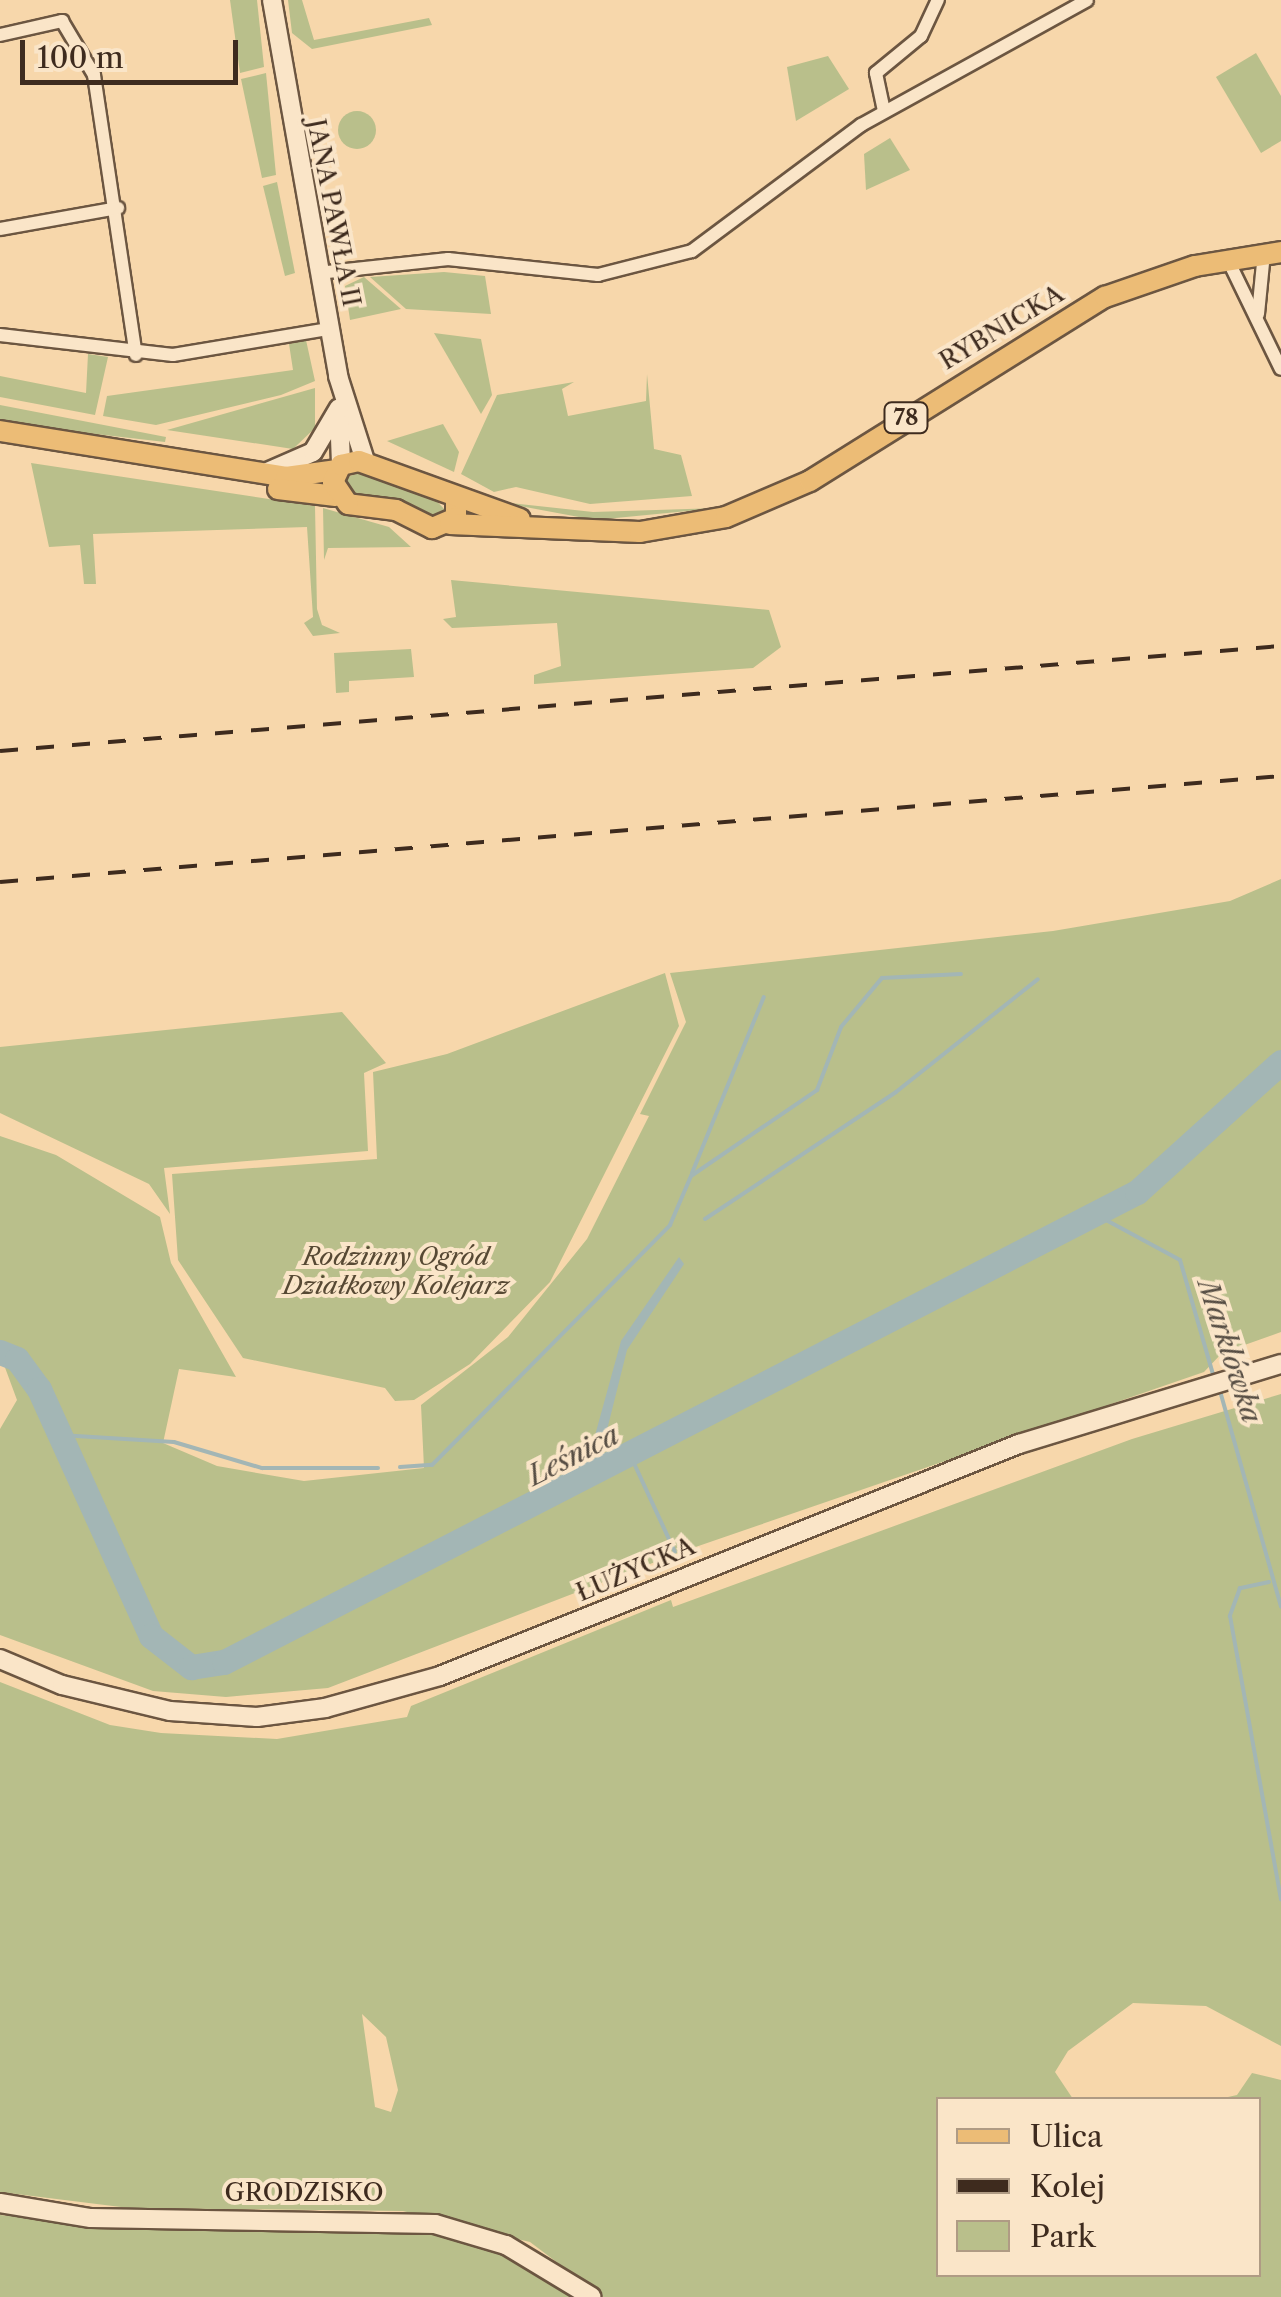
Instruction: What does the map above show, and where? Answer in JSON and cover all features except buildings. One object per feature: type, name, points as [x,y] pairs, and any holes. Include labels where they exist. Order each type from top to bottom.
[{"type":"main road","name":"JANA PAWŁA II","points":[[272,0],[338,376],[366,464]]},
{"type":"main road","name":"RYBNICKA","points":[[450,524],[640,532],[754,508],[1075,312],[1227,258],[1272,253]]},
{"type":"main road","name":"JANA PAWŁA II","points":[[338,376],[339,468]]},
{"type":"main road","points":[[263,474],[313,452],[339,408]]},
{"type":"main road","name":"78","points":[[0,431],[263,474],[366,464],[456,497]]},
{"type":"main road","name":"78","points":[[0,444],[336,496],[432,528],[450,524]]},
{"type":"main road","points":[[336,496],[339,468]]},
{"type":"main road","name":"RYBNICKA","points":[[456,497],[536,525]]},
{"type":"main road","points":[[450,524],[456,497]]},
{"type":"main road","name":"ŁUŻYCKA","points":[[0,1659],[62,1685],[170,1710],[257,1717],[325,1708],[440,1676],[1018,1444],[1281,1364]]},
{"type":"main road","name":"GRODZISKO","points":[[0,2204],[91,2218],[436,2224],[506,2245],[592,2297]]},
{"type":"street","points":[[884,112],[876,73],[921,36],[938,0]]},
{"type":"street","points":[[318,273],[448,259],[586,276],[668,260],[712,241],[884,112],[1087,0]]},
{"type":"street","points":[[0,36],[54,20],[76,36],[100,93],[136,355]]},
{"type":"street","points":[[0,229],[118,208]]},
{"type":"street","points":[[1258,314],[1272,253]]},
{"type":"street","points":[[1227,258],[1258,314],[1281,369]]},
{"type":"street","points":[[0,335],[136,355],[329,329]]},
{"type":"green space","points":[[230,0],[257,0],[264,67],[240,73]]},
{"type":"green space","points":[[288,0],[302,0],[314,40],[429,18],[432,25],[312,49],[292,33]]},
{"type":"green space","points":[[1256,53],[1281,96],[1281,141],[1261,153],[1216,77]]},
{"type":"green space","points":[[828,56],[849,89],[796,121],[787,67]]},
{"type":"green space","points":[[266,73],[276,175],[262,178],[241,79]]},
{"type":"green space","points":[[357,111],[370,117],[376,130],[370,143],[357,149],[344,143],[338,130],[344,117]]},
{"type":"green space","points":[[890,138],[910,170],[866,190],[864,154]]},
{"type":"green space","points":[[277,182],[295,273],[285,276],[263,186]]},
{"type":"green space","points":[[444,272],[485,276],[491,314],[406,309],[370,277]]},
{"type":"green space","points":[[364,277],[401,309],[350,320],[345,286]]},
{"type":"green space","points":[[434,333],[481,339],[492,395],[481,414]]},
{"type":"green space","points":[[306,340],[315,381],[281,395],[156,425],[103,416],[107,396],[293,370],[289,344]]},
{"type":"green space","points":[[88,354],[108,357],[95,415],[0,397],[0,376],[86,393]]},
{"type":"green space","points":[[647,374],[654,449],[681,455],[692,496],[590,504],[516,487],[494,492],[461,474],[497,395],[574,382],[562,389],[568,416],[646,401]]},
{"type":"green space","points":[[315,388],[315,428],[293,449],[167,430]]},
{"type":"green space","points":[[0,405],[166,437],[165,442],[0,423]]},
{"type":"green space","points":[[443,424],[459,452],[454,472],[387,441]]},
{"type":"green space","points":[[31,463],[315,506],[317,609],[322,625],[340,633],[313,636],[304,623],[313,617],[307,527],[93,534],[96,584],[84,584],[80,545],[49,547]]},
{"type":"green space","points":[[361,472],[429,493],[447,512],[437,519],[351,493],[345,478]]},
{"type":"green space","points":[[493,501],[593,512],[719,508],[595,520]]},
{"type":"green space","points":[[323,508],[389,527],[411,547],[328,548],[324,560]]},
{"type":"green space","points":[[451,580],[769,610],[781,647],[753,668],[534,684],[534,675],[561,666],[557,623],[452,628],[443,619],[456,617]]},
{"type":"green space","points":[[411,649],[414,677],[349,681],[349,692],[336,693],[334,653]]},
{"type":"green space","points":[[1281,879],[1281,1332],[1222,1353],[1204,1372],[681,1552],[328,1688],[226,1697],[153,1691],[0,1635],[0,1429],[17,1400],[0,1354],[0,1136],[56,1155],[160,1217],[171,1263],[236,1377],[179,1369],[163,1443],[217,1466],[304,1481],[424,1468],[421,1405],[508,1337],[587,1239],[649,1116],[640,1114],[686,1022],[670,973],[1053,931],[1230,901]]},
{"type":"green space","name":"Rodzinny Ogród Działkowy Kolejarz","points":[[665,973],[679,1026],[550,1282],[470,1364],[414,1400],[395,1401],[385,1388],[243,1358],[178,1260],[172,1174],[377,1159],[373,1072],[447,1054]]},
{"type":"green space","points":[[342,1012],[386,1063],[364,1073],[368,1151],[164,1168],[170,1214],[149,1184],[0,1113],[0,1047]]},
{"type":"green space","points":[[1281,1394],[1281,2046],[1206,2006],[1133,2003],[1068,2051],[1055,2072],[1072,2097],[936,2097],[936,2277],[1261,2277],[1261,2097],[1228,2097],[1237,2095],[1252,2073],[1281,2080],[1281,2297],[603,2297],[530,2242],[403,2211],[129,2208],[0,2192],[0,1682],[110,1725],[161,1733],[277,1739],[407,1717],[411,1706],[671,1600],[673,1607],[1132,1439]],"holes":[[[362,2014],[386,2037],[398,2090],[391,2112],[375,2107]]]},
{"type":"green space","points":[[0,2215],[131,2228],[404,2227],[522,2257],[575,2297],[0,2297]]},
{"type":"shaded area","points":[[679,1257],[684,1264],[627,1350],[602,1450],[609,1471],[594,1439],[621,1341]]},
{"type":"waterway","points":[[400,1467],[432,1465],[670,1225],[691,1176],[817,1090],[841,1027],[882,978],[961,974]]},
{"type":"waterway","points":[[705,1219],[896,1092],[1038,979]]},
{"type":"waterway","points":[[692,1173],[764,997]]},
{"type":"waterway","name":"Leśnica","points":[[0,1352],[17,1359],[39,1389],[151,1636],[191,1667],[224,1662],[1137,1192],[1281,1062]]},
{"type":"waterway","name":"Marklówka","points":[[1093,1213],[1180,1260],[1214,1378]]},
{"type":"waterway","name":"Marklówka","points":[[1220,1391],[1281,1607]]},
{"type":"waterway","points":[[60,1435],[174,1442],[262,1468],[378,1468]]},
{"type":"waterway","points":[[632,1459],[675,1552]]},
{"type":"waterway","points":[[1269,1582],[1240,1588],[1230,1616],[1281,1899]]},
{"type":"railway","points":[[0,751],[1281,646]]},
{"type":"railway","points":[[0,882],[1281,776]]}]
